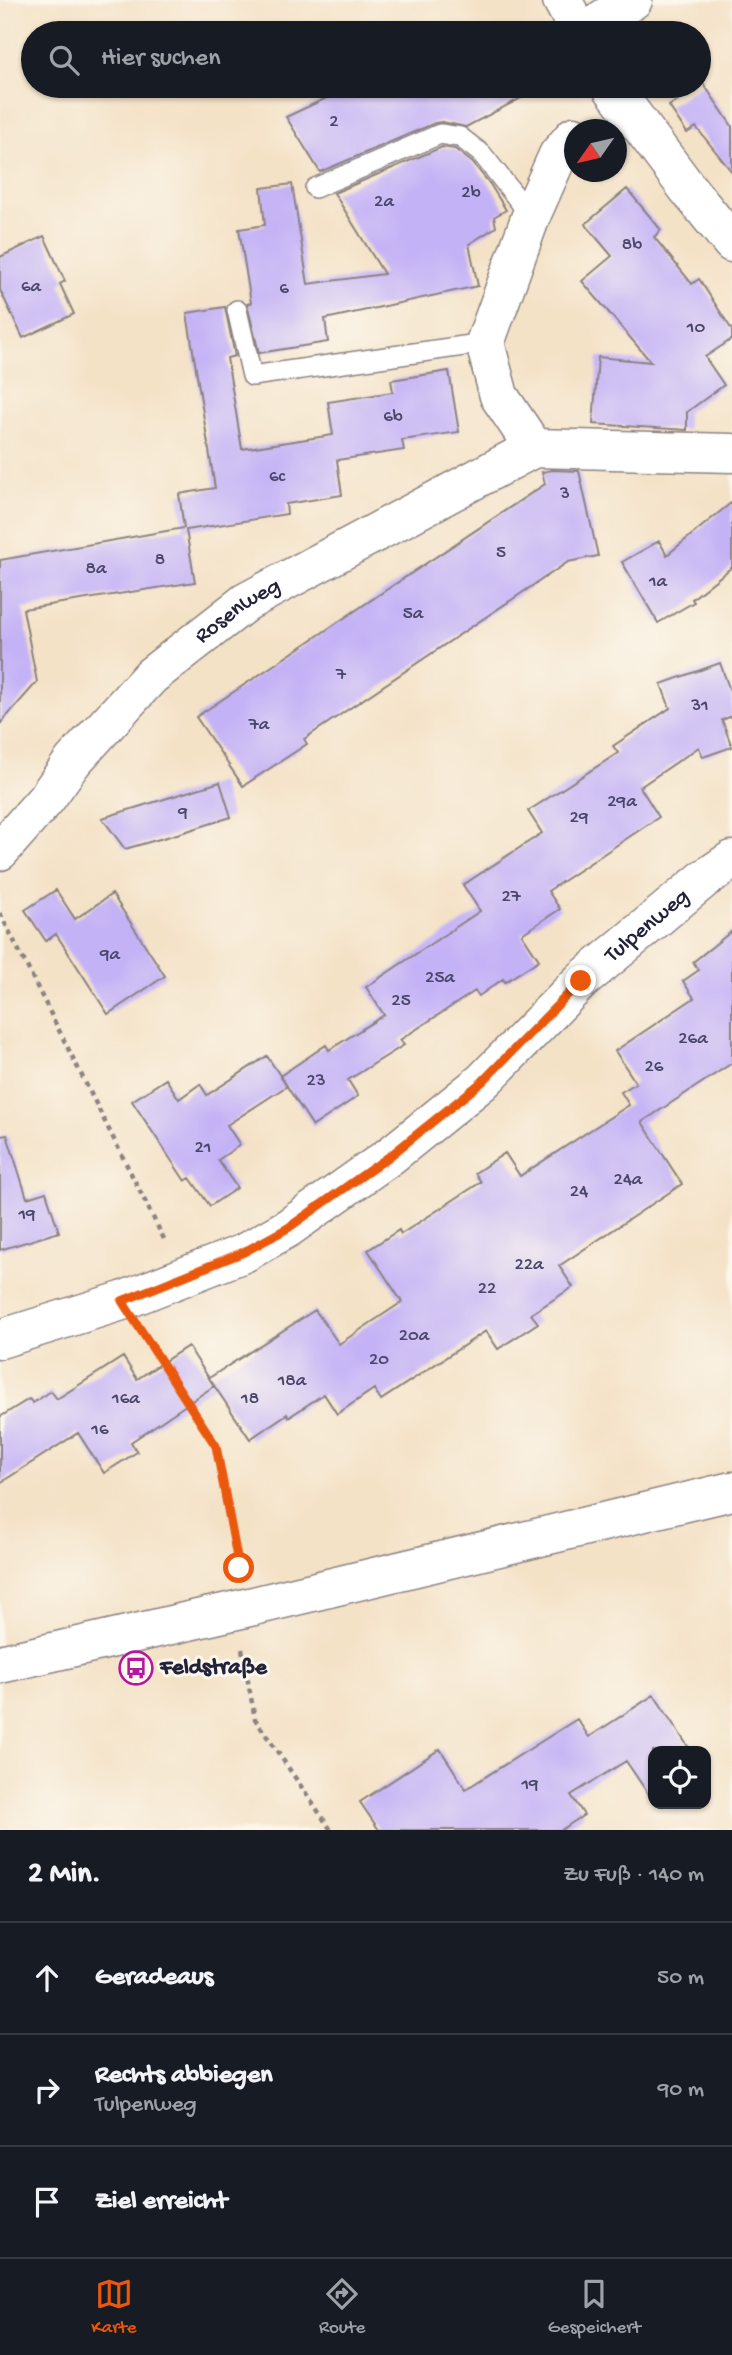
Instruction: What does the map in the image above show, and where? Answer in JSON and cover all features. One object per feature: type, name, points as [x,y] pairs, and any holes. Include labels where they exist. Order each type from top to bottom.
[{"type":"street","points":[[562,0],[574,21]]},
{"type":"street","points":[[600,21],[633,0]]},
{"type":"street","points":[[589,119],[605,98]]},
{"type":"street","points":[[621,98],[732,243]]},
{"type":"street","points":[[534,448],[499,396],[485,343],[531,216],[558,155],[564,148]]},
{"type":"street","name":"Rosenweg","points":[[0,851],[46,799],[73,761],[151,676],[246,602],[534,448],[732,453]]},
{"type":"street","name":"Tulpenweg","points":[[0,1339],[122,1301],[244,1252],[288,1228],[390,1156],[482,1082],[581,981],[704,879],[732,860]]},
{"type":"street","points":[[0,1664],[732,1491]]},
{"type":"lane","points":[[315,187],[440,134],[460,137],[482,154],[531,216]]},
{"type":"lane","points":[[237,310],[252,376],[485,343]]},
{"type":"path","points":[[0,913],[182,1276]]},
{"type":"path","points":[[122,1301],[216,1446],[239,1568],[237,1610],[255,1719],[331,1830]]},
{"type":"building","points":[[711,95],[732,126],[732,172],[696,127],[687,133],[669,106],[681,98],[711,98]]},
{"type":"building","points":[[326,98],[521,98],[466,127],[435,123],[320,172],[286,117]]},
{"type":"building","points":[[442,147],[455,149],[473,163],[506,210],[494,217],[496,227],[469,244],[478,286],[325,319],[328,342],[259,353],[247,304],[251,303],[239,229],[265,225],[261,188],[292,184],[308,284],[384,274],[334,193]]},
{"type":"building","points":[[627,189],[661,230],[654,237],[692,284],[699,279],[732,330],[732,339],[705,357],[724,385],[687,412],[687,430],[593,424],[598,357],[651,362],[582,281],[612,256],[585,224]]},
{"type":"building","points":[[44,236],[65,281],[60,284],[74,314],[23,338],[0,290],[0,257]]},
{"type":"building","points":[[225,307],[235,356],[227,358],[242,449],[333,435],[328,402],[393,392],[391,380],[449,371],[459,432],[402,440],[404,450],[337,460],[342,495],[286,504],[287,514],[186,530],[195,582],[23,609],[37,682],[0,724],[0,560],[184,528],[179,494],[215,488],[187,313]]},
{"type":"building","points":[[579,471],[598,556],[568,562],[304,739],[307,744],[243,786],[196,717],[545,484],[542,472]]},
{"type":"building","points":[[732,502],[732,567],[692,599],[694,602],[658,623],[622,562],[659,541],[667,555]]},
{"type":"building","points":[[720,663],[732,696],[732,716],[722,720],[732,747],[703,757],[699,747],[640,787],[659,817],[548,891],[560,909],[522,934],[539,960],[505,982],[503,979],[479,996],[475,991],[400,1040],[404,1045],[348,1080],[358,1096],[313,1126],[280,1076],[326,1045],[329,1050],[384,1015],[366,987],[480,911],[463,885],[542,833],[528,811],[618,753],[613,746],[670,708],[661,684]]},
{"type":"building","points":[[220,782],[231,817],[184,832],[125,849],[102,818]]},
{"type":"building","points":[[56,890],[75,919],[112,894],[165,976],[108,1014],[56,934],[46,941],[25,910]]},
{"type":"building","points":[[732,931],[732,1063],[642,1122],[682,1184],[559,1266],[573,1287],[531,1314],[538,1323],[498,1349],[486,1331],[381,1400],[374,1389],[337,1414],[324,1394],[289,1417],[287,1414],[250,1439],[209,1378],[315,1310],[339,1344],[402,1302],[368,1250],[399,1230],[401,1234],[481,1182],[475,1173],[505,1153],[520,1176],[629,1105],[621,1092],[636,1083],[615,1051],[694,998],[683,981],[699,970],[693,962]]},
{"type":"building","points":[[267,1056],[287,1086],[227,1125],[240,1145],[218,1160],[237,1188],[210,1206],[190,1178],[185,1181],[132,1101],[166,1079],[179,1099],[200,1084],[207,1095]]},
{"type":"building","points":[[7,1135],[27,1198],[46,1192],[59,1232],[0,1250],[0,1136]]},
{"type":"building","points":[[188,1346],[214,1386],[131,1442],[137,1452],[104,1473],[78,1433],[0,1483],[0,1417],[29,1399],[33,1403],[51,1391],[57,1399],[123,1357],[137,1379]]},
{"type":"building","points":[[654,1695],[688,1746],[648,1746],[648,1794],[626,1761],[571,1795],[584,1815],[561,1830],[379,1830],[360,1802],[440,1749],[466,1789],[577,1719],[589,1737]]},
{"type":"place","name":"Feldstraße","points":[[136,1668]]},
{"type":"route","points":[[239,1568],[216,1446],[122,1301],[244,1252],[288,1228],[390,1156],[482,1082],[581,981]]}]
